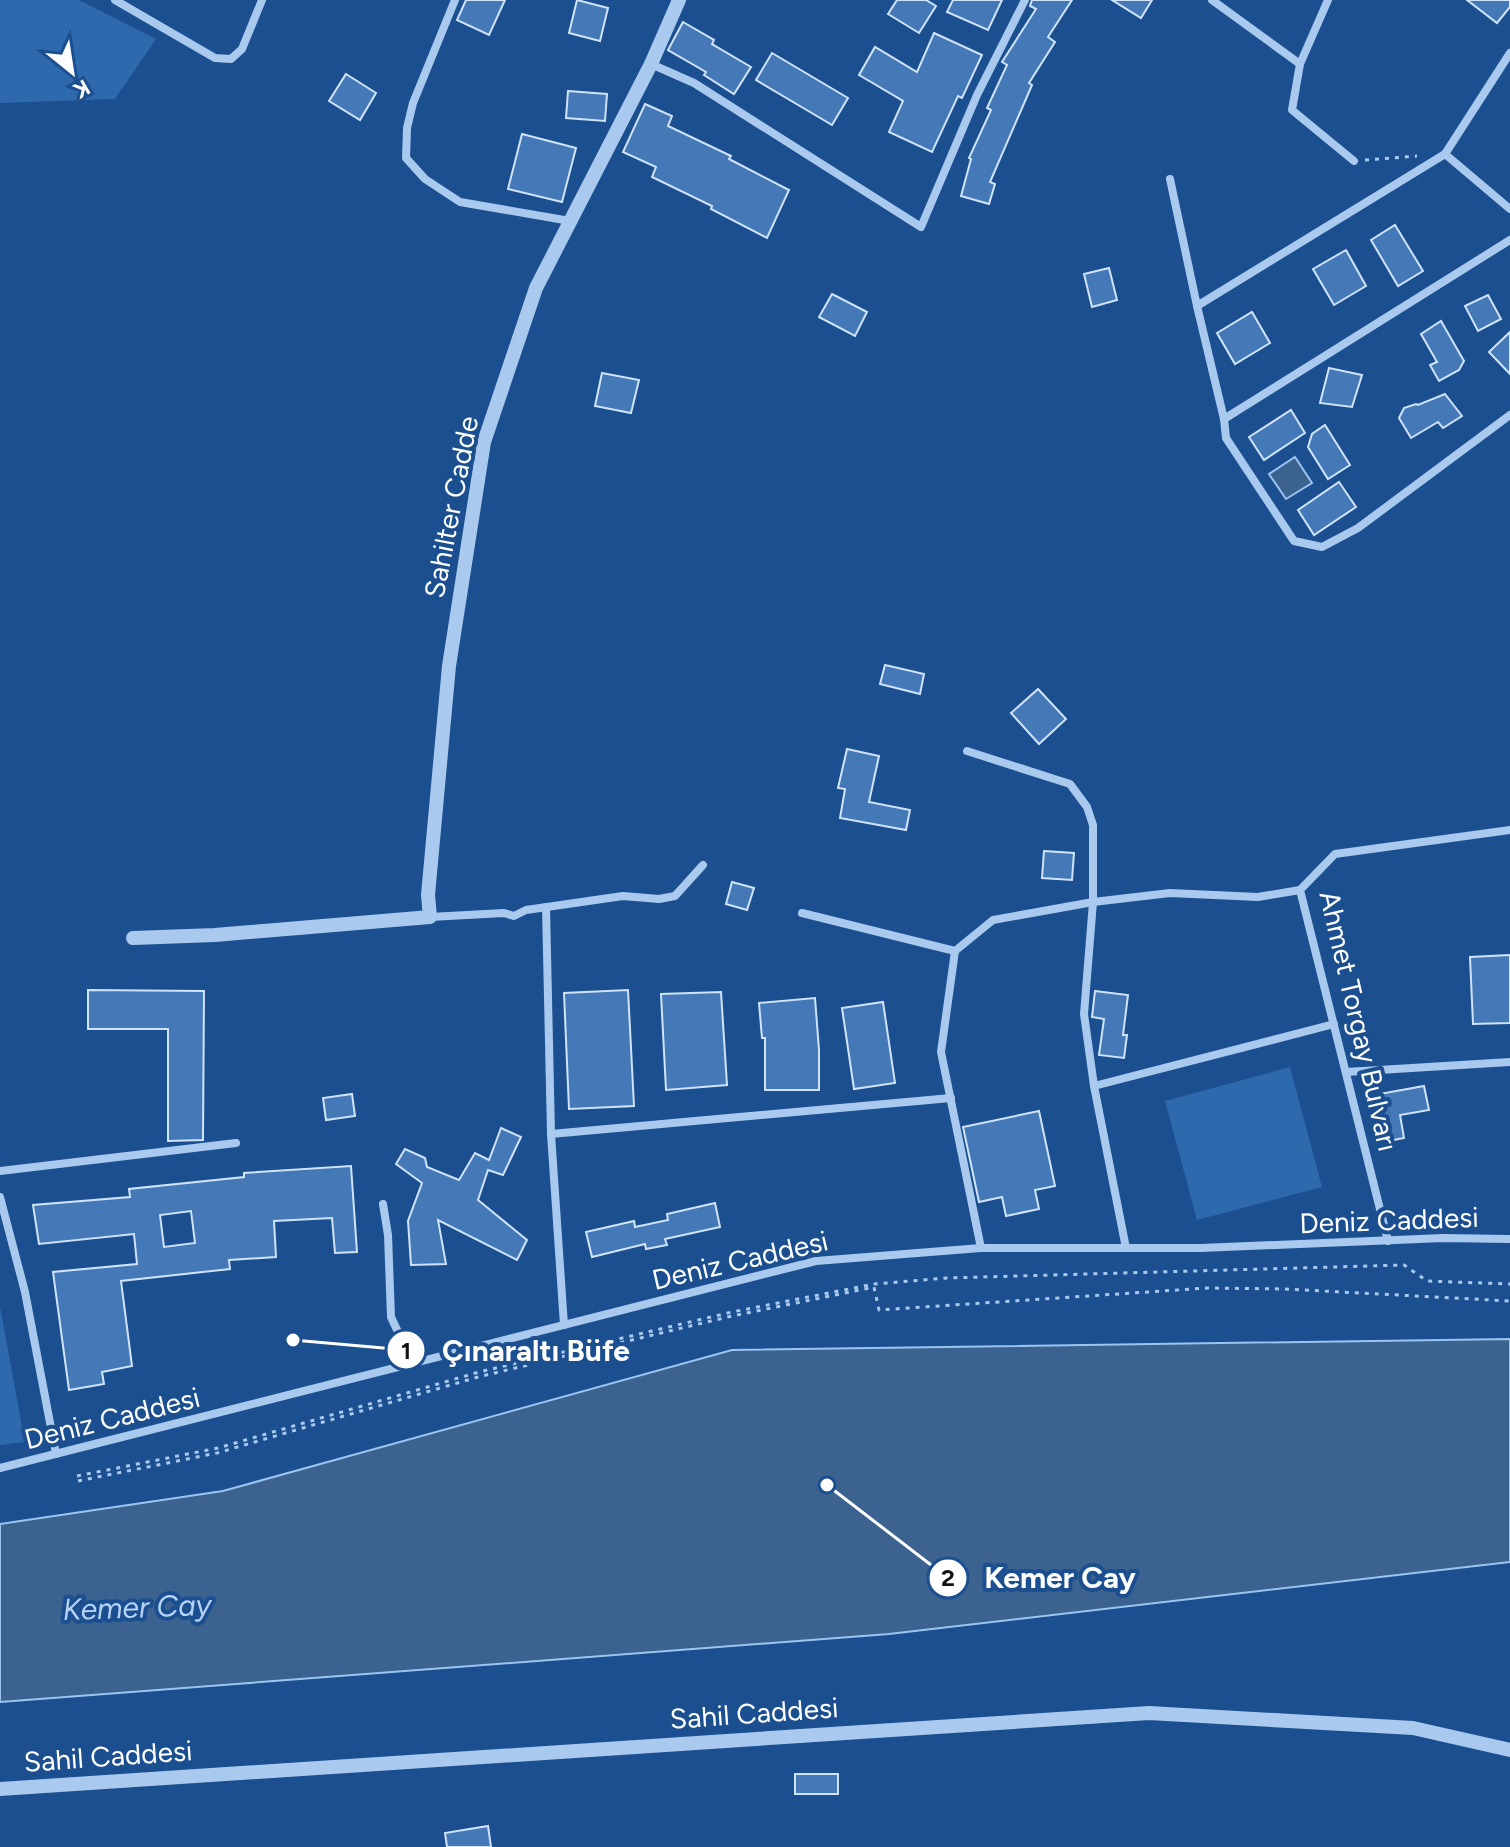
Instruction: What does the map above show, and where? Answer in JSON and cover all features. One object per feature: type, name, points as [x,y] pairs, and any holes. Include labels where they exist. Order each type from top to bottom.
[{"type":"street","points":[[115,0],[215,58],[231,59],[242,49],[262,0]]},
{"type":"street","points":[[455,0],[413,103],[407,128],[406,158],[425,179],[460,202],[570,221]]},
{"type":"street","name":"Sahilter Cadde","points":[[430,917],[428,895],[449,666],[484,442],[536,288],[651,64],[679,0]]},
{"type":"street","points":[[651,64],[694,83],[921,227],[977,95],[1025,0]]},
{"type":"street","points":[[1212,0],[1300,64]]},
{"type":"street","points":[[1328,0],[1300,64],[1292,110],[1354,161]]},
{"type":"street","points":[[1197,306],[1445,154],[1510,53]]},
{"type":"street","points":[[1445,154],[1510,209]]},
{"type":"street","points":[[1170,179],[1226,438],[1294,541],[1322,547],[1358,528],[1510,415]]},
{"type":"street","points":[[1224,419],[1510,240]]},
{"type":"street","points":[[967,751],[1070,784],[1087,807],[1093,825],[1093,902],[1084,1014],[1094,1086],[1126,1248]]},
{"type":"street","name":"Ahmet Torgay Bulvarı","points":[[1388,1241],[1300,890],[1335,854],[1510,830]]},
{"type":"street","points":[[133,938],[215,935],[430,917],[504,913],[514,916],[526,910],[623,896],[659,899],[675,896],[703,865]]},
{"type":"street","points":[[981,1248],[941,1052],[955,951],[993,920],[1093,902],[1170,893],[1258,897],[1300,890]]},
{"type":"street","points":[[546,907],[551,1134],[564,1325]]},
{"type":"street","points":[[802,913],[955,951]]},
{"type":"street","points":[[1094,1086],[1334,1024]]},
{"type":"street","points":[[1346,1072],[1510,1062]]},
{"type":"street","points":[[551,1134],[951,1098]]},
{"type":"street","points":[[0,1171],[236,1143]]},
{"type":"street","points":[[0,1197],[25,1292],[56,1454]]},
{"type":"street","points":[[383,1204],[388,1235],[391,1317],[413,1364]]},
{"type":"street","name":"Deniz Caddesi","points":[[0,1468],[816,1261],[981,1248],[1201,1248],[1510,1239]]},
{"type":"street","name":"Sahil Caddesi","points":[[0,1789],[1149,1713],[1413,1728],[1510,1750]]},
{"type":"path","points":[[1354,161],[1445,154]]},
{"type":"path","points":[[1510,1284],[1427,1281],[1404,1265],[947,1278],[874,1284],[732,1312],[494,1368],[218,1448],[78,1479],[217,1453],[478,1377],[732,1316],[874,1287],[879,1310],[1207,1288],[1510,1301]]},
{"type":"shaded area","points":[[0,0],[79,0],[156,39],[115,99],[0,103]]},
{"type":"shaded area","points":[[1290,1067],[1322,1187],[1197,1220],[1165,1101]]},
{"type":"shaded area","points":[[0,1307],[25,1442],[0,1445]]},
{"type":"water","points":[[1295,457],[1312,483],[1286,499],[1269,474]]},
{"type":"water","points":[[1510,1339],[1510,1562],[889,1634],[0,1702],[0,1524],[223,1491],[732,1350]]},
{"type":"building","points":[[466,0],[505,0],[489,35],[457,20]]},
{"type":"building","points":[[577,0],[608,8],[600,41],[569,33]]},
{"type":"building","points":[[897,0],[926,0],[936,6],[919,33],[888,14]]},
{"type":"building","points":[[953,0],[1002,0],[988,30],[947,12]]},
{"type":"building","points":[[1032,0],[1072,0],[1048,37],[1055,42],[1029,83],[1032,85],[990,182],[995,184],[989,204],[961,196],[969,158],[1007,65],[1002,62],[1036,9],[1030,6]]},
{"type":"building","points":[[1112,0],[1152,0],[1141,18]]},
{"type":"building","points":[[1467,0],[1510,0],[1510,7],[1497,23]]},
{"type":"building","points":[[683,22],[751,67],[734,94],[704,75],[706,72],[668,50]]},
{"type":"building","points":[[934,33],[982,55],[962,98],[958,96],[932,152],[889,132],[903,101],[859,75],[875,47],[917,72]]},
{"type":"building","points":[[772,53],[848,98],[832,125],[756,80]]},
{"type":"building","points":[[346,74],[376,93],[360,120],[329,101]]},
{"type":"building","points":[[568,91],[607,94],[605,121],[566,118]]},
{"type":"building","points":[[645,104],[672,116],[668,126],[731,156],[729,159],[789,190],[767,238],[711,209],[712,206],[652,177],[656,167],[623,152]]},
{"type":"building","points":[[522,134],[576,148],[562,202],[508,189]]},
{"type":"building","points":[[1395,225],[1423,271],[1398,286],[1371,240]]},
{"type":"building","points":[[1346,250],[1366,286],[1334,305],[1313,269]]},
{"type":"building","points":[[1109,268],[1117,300],[1092,307],[1084,274]]},
{"type":"building","points":[[832,294],[867,312],[855,336],[819,317]]},
{"type":"building","points":[[1488,295],[1501,319],[1478,331],[1465,306]]},
{"type":"building","points":[[1252,312],[1270,343],[1235,364],[1217,333]]},
{"type":"building","points":[[1441,321],[1464,361],[1459,370],[1439,381],[1430,365],[1437,362],[1421,334]]},
{"type":"building","points":[[1510,332],[1510,374],[1489,352]]},
{"type":"building","points":[[1329,368],[1362,375],[1352,407],[1320,403]]},
{"type":"building","points":[[602,373],[639,380],[631,413],[595,406]]},
{"type":"building","points":[[1445,394],[1462,416],[1443,428],[1438,422],[1411,438],[1399,418],[1404,408]]},
{"type":"building","points":[[1291,410],[1305,433],[1264,460],[1249,437]]},
{"type":"building","points":[[1325,425],[1350,465],[1328,479],[1308,447],[1312,434]]},
{"type":"building","points":[[1339,482],[1356,507],[1314,535],[1298,510]]},
{"type":"building","points":[[885,665],[924,674],[920,694],[880,684]]},
{"type":"building","points":[[1038,689],[1066,719],[1039,744],[1011,713]]},
{"type":"building","points":[[847,749],[879,756],[869,802],[910,810],[906,830],[840,818],[845,789],[838,788]]},
{"type":"building","points":[[1044,851],[1074,853],[1072,880],[1042,878]]},
{"type":"building","points":[[732,882],[754,888],[747,910],[726,904]]},
{"type":"building","points":[[1510,955],[1510,1023],[1473,1024],[1470,957]]},
{"type":"building","points":[[88,990],[204,991],[203,1140],[168,1141],[168,1029],[88,1029]]},
{"type":"building","points":[[628,990],[634,1106],[569,1109],[564,993]]},
{"type":"building","points":[[1095,991],[1128,995],[1123,1035],[1127,1035],[1124,1058],[1099,1055],[1104,1019],[1092,1017]]},
{"type":"building","points":[[721,992],[727,1085],[666,1090],[661,994]]},
{"type":"building","points":[[815,998],[819,1090],[765,1090],[765,1038],[762,1038],[759,1003]]},
{"type":"building","points":[[883,1002],[895,1083],[854,1089],[842,1008]]},
{"type":"building","points":[[1424,1086],[1429,1110],[1400,1115],[1404,1138],[1383,1142],[1374,1095]]},
{"type":"building","points":[[352,1094],[355,1116],[326,1120],[323,1098]]},
{"type":"building","points":[[1039,1111],[1055,1186],[1035,1190],[1039,1209],[1006,1216],[1002,1197],[979,1202],[963,1127]]},
{"type":"building","points":[[501,1128],[521,1137],[503,1175],[488,1170],[478,1200],[527,1240],[517,1260],[438,1220],[446,1264],[411,1265],[408,1221],[422,1183],[396,1164],[405,1149],[425,1158],[427,1167],[459,1180],[475,1153],[489,1160]]},
{"type":"building","points":[[351,1166],[357,1252],[335,1253],[332,1218],[274,1221],[276,1257],[229,1260],[230,1269],[121,1281],[132,1366],[102,1372],[104,1384],[69,1390],[53,1272],[137,1264],[134,1234],[39,1244],[33,1205],[130,1197],[129,1189],[244,1177],[244,1173]],"holes":[[[191,1211],[195,1243],[164,1247],[160,1215]]]},
{"type":"building","points":[[715,1203],[720,1227],[665,1239],[667,1245],[646,1249],[645,1244],[592,1257],[586,1232],[634,1221],[635,1227],[668,1220],[667,1214]]},
{"type":"building","points":[[795,1774],[838,1774],[838,1794],[795,1794]]},
{"type":"building","points":[[488,1826],[491,1847],[447,1847],[445,1833]]},
{"type":"place","name":"Çınaraltı Büfe","points":[[293,1340]]},
{"type":"place","name":"Kemer Cay","points":[[827,1485]]}]
